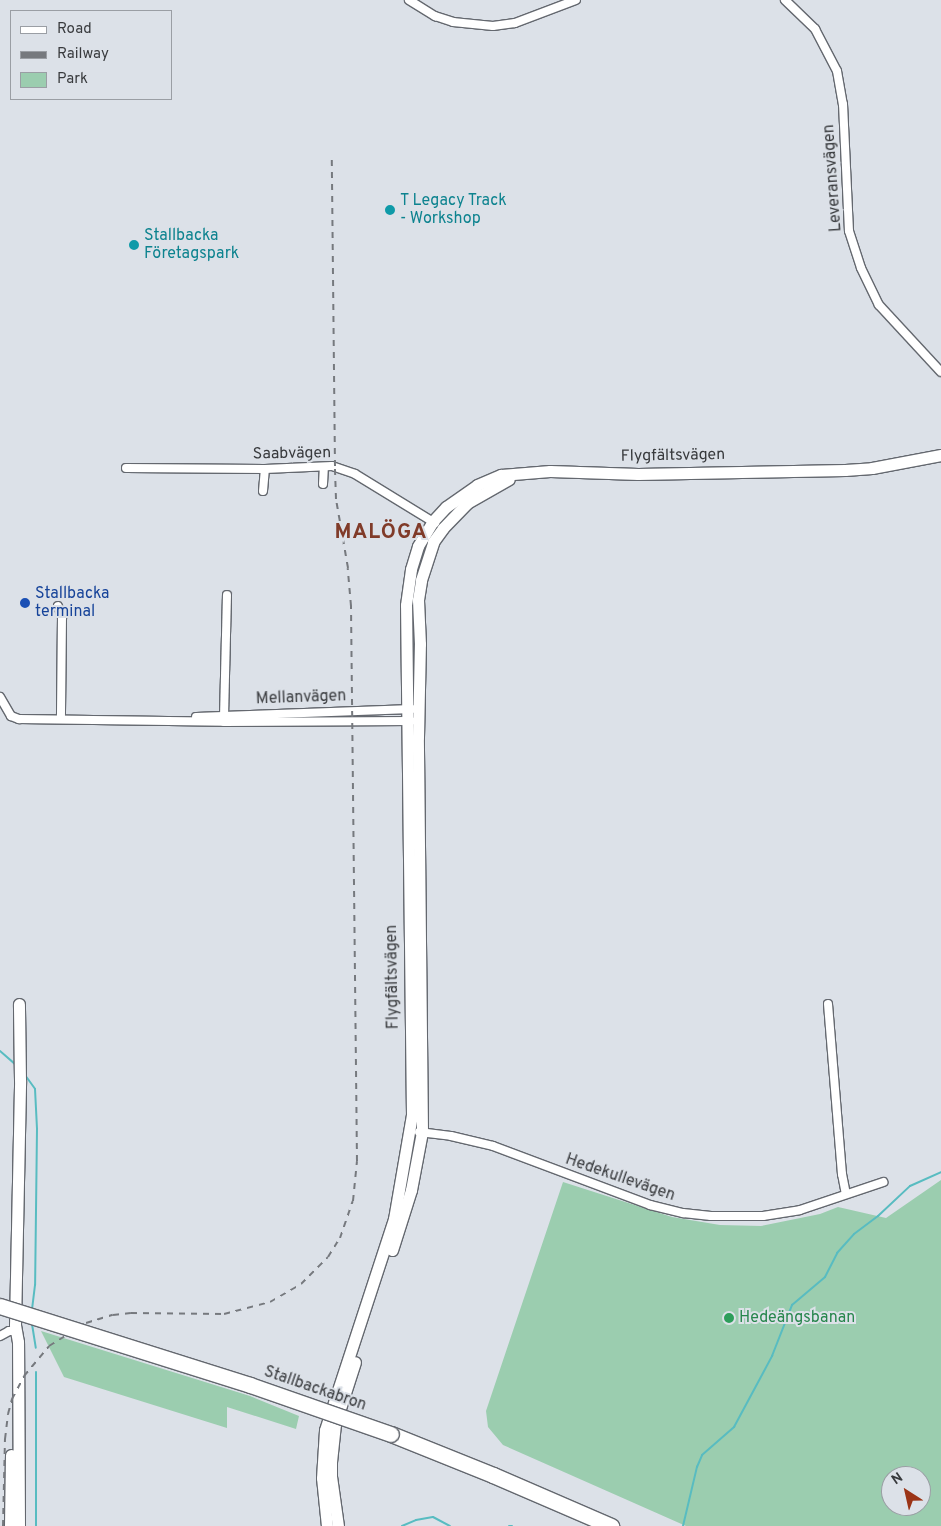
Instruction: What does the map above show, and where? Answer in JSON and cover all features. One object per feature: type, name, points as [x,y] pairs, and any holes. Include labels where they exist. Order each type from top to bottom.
[{"type":"highway","name":"Stallbackabron","points":[[0,1306],[250,1385],[391,1434],[493,1474],[611,1526]]},
{"type":"street","points":[[409,0],[436,16],[453,22],[493,26],[515,23],[576,0]]},
{"type":"street","name":"Leveransvägen","points":[[785,0],[814,29],[837,71],[843,104],[849,231],[860,268],[879,305],[941,372]]},
{"type":"street","name":"Flygfältsvägen","points":[[827,470],[845,465],[941,449]]},
{"type":"street","name":"Flygfältsvägen","points":[[331,1525],[331,1476],[335,1424],[409,1198],[422,1132],[413,715],[407,589],[410,569],[418,546],[433,521],[446,506],[477,485],[501,475],[520,475],[550,471],[638,474],[872,468],[941,455]]},
{"type":"street","name":"Saabvägen","points":[[126,468],[265,469],[335,466],[355,474],[443,528]]},
{"type":"street","points":[[323,484],[324,467]]},
{"type":"street","points":[[263,492],[265,469]]},
{"type":"street","name":"Flygfältsvägen","points":[[331,1525],[322,1486],[325,1430],[394,1219],[410,1132],[413,715],[420,580],[433,542],[443,528],[467,503],[520,475]]},
{"type":"street","points":[[224,718],[227,595]]},
{"type":"street","points":[[58,606],[62,617],[61,719]]},
{"type":"street","name":"Mellanvägen","points":[[0,697],[6,711],[14,717],[184,719],[413,715]]},
{"type":"street","name":"Mellanvägen","points":[[224,718],[413,715]]},
{"type":"street","points":[[19,1004],[20,1080],[16,1331],[18,1342],[19,1526]]},
{"type":"street","points":[[828,1004],[842,1174],[846,1194]]},
{"type":"street","name":"Hedekullevägen","points":[[410,1132],[451,1136],[493,1146],[645,1203],[683,1213],[728,1217],[764,1216],[800,1210],[883,1182]]},
{"type":"street","points":[[0,1336],[16,1331]]},
{"type":"street","points":[[10,1526],[13,1341],[16,1331]]},
{"type":"green space","name":"Hedeängsbanan","points":[[941,1180],[941,1526],[686,1526],[503,1445],[488,1427],[486,1411],[563,1182],[672,1217],[720,1225],[761,1226],[820,1214],[838,1207],[886,1218]]},
{"type":"green space","points":[[41,1331],[250,1396],[299,1416],[296,1429],[227,1407],[227,1428],[64,1377]]},
{"type":"waterway","points":[[0,1051],[15,1064]]},
{"type":"waterway","points":[[25,1075],[35,1089],[37,1129],[35,1285],[32,1309]]},
{"type":"waterway","points":[[683,1526],[697,1467],[702,1455],[734,1427],[772,1356],[792,1305],[825,1277],[837,1253],[854,1234],[878,1216],[910,1186],[941,1172]]},
{"type":"waterway","points":[[32,1324],[36,1348]]},
{"type":"waterway","points":[[36,1372],[36,1526]]},
{"type":"waterway","points":[[402,1526],[416,1520],[433,1517],[450,1526]]},
{"type":"railway","points":[[3,1526],[5,1439],[8,1414],[12,1399],[24,1376],[49,1346],[86,1323],[113,1315],[131,1313],[224,1314],[270,1302],[301,1284],[328,1257],[340,1238],[353,1201],[357,1161],[351,606],[348,568],[336,499],[332,155]]},
{"type":"place","name":"T Legacy Track - Workshop","points":[[390,210]]},
{"type":"place","name":"Stallbacka Företagspark","points":[[134,245]]},
{"type":"place","name":"Stallbacka terminal","points":[[25,603]]},
{"type":"place","name":"Hedeängsbanan","points":[[729,1318]]},
{"type":"district","name":"MALÖGA","points":[[381,533]]}]
